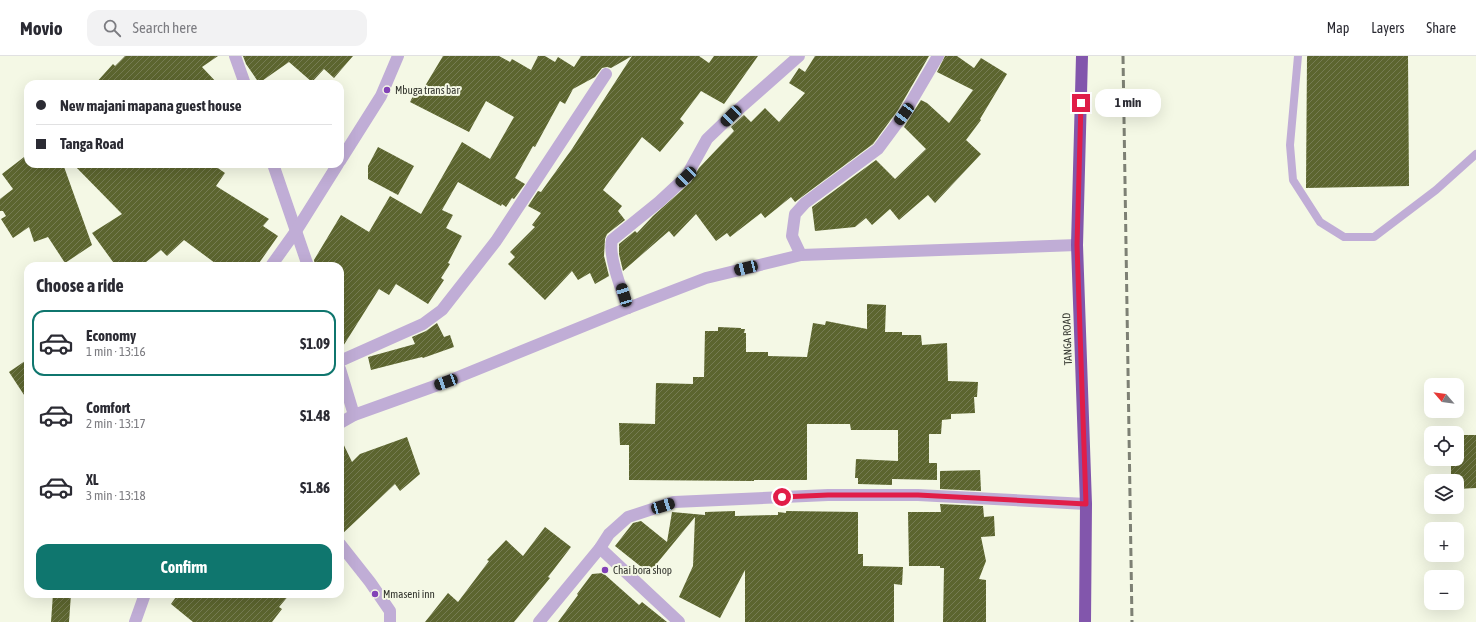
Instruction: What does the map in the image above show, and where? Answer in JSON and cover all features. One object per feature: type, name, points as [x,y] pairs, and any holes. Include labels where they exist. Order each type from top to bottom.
[{"type":"highway","name":"TANGA ROAD","points":[[1082,56],[1077,245],[1086,504],[1085,622]]},
{"type":"street","points":[[235,56],[244,80]]},
{"type":"street","points":[[344,155],[381,96],[398,56]]},
{"type":"street","points":[[628,308],[612,257],[610,247],[612,240],[660,202],[686,177],[707,139],[799,56]]},
{"type":"street","points":[[800,255],[792,236],[795,214],[805,203],[878,148],[904,114],[938,56]]},
{"type":"street","points":[[344,359],[423,324],[442,310],[496,241],[606,74]]},
{"type":"street","points":[[274,168],[307,262]]},
{"type":"street","points":[[274,262],[296,231],[335,168]]},
{"type":"street","points":[[344,420],[446,382],[706,278],[800,255],[1077,245]]},
{"type":"street","points":[[344,382],[354,415]]},
{"type":"street","points":[[540,622],[600,548],[609,534],[628,516],[674,502],[828,495],[918,495],[1086,504]]},
{"type":"street","points":[[600,548],[679,622]]},
{"type":"street","points":[[344,549],[370,582],[390,611],[390,622]]},
{"type":"street","points":[[135,622],[144,598]]},
{"type":"lane","points":[[1298,56],[1290,145],[1293,180],[1320,222],[1344,237],[1374,237],[1436,190],[1476,154]]},
{"type":"building","points":[[125,56],[218,56],[202,67],[214,80],[99,80],[113,64],[115,66]]},
{"type":"building","points":[[243,56],[353,56],[334,78],[324,69],[314,80],[310,80],[289,62],[263,80],[257,80],[246,64]]},
{"type":"building","points":[[443,56],[499,56],[510,62],[512,59],[531,70],[538,56],[545,56],[555,62],[558,57],[574,67],[581,56],[632,56],[611,68],[602,68],[595,77],[573,89],[565,104],[560,101],[535,147],[533,146],[515,178],[525,184],[506,207],[502,204],[501,206],[458,182],[442,210],[453,215],[446,228],[462,236],[448,263],[450,264],[441,278],[444,280],[428,304],[396,284],[389,295],[379,289],[344,345],[344,262],[314,262],[314,260],[341,215],[369,232],[390,196],[421,214],[462,142],[490,159],[514,117],[486,101],[469,132],[410,102],[417,88],[422,91]]},
{"type":"building","points":[[632,56],[699,56],[709,63],[714,56],[758,56],[724,104],[701,91],[680,119],[684,123],[660,152],[642,137],[603,190],[622,206],[618,211],[625,220],[607,234],[605,239],[604,256],[609,276],[595,284],[590,273],[578,280],[572,271],[545,300],[508,264],[515,257],[510,252],[535,227],[532,225],[541,213],[528,206],[538,191],[541,192],[572,149]]},
{"type":"building","points":[[815,56],[929,56],[898,110],[873,144],[795,202],[791,197],[765,218],[761,213],[730,237],[727,233],[716,241],[696,214],[674,237],[669,231],[623,271],[619,254],[619,244],[635,231],[637,233],[653,216],[691,182],[699,168],[734,131],[731,127],[744,115],[751,122],[765,108],[779,122],[805,93],[789,83],[799,68],[805,72]]},
{"type":"building","points":[[945,56],[957,56],[974,68],[981,58],[1007,74],[980,119],[981,120],[966,140],[981,154],[935,203],[928,195],[899,220],[890,209],[872,225],[866,218],[855,227],[815,231],[812,207],[876,160],[895,179],[926,149],[904,127],[921,100],[927,103],[949,123],[973,90],[937,72]]},
{"type":"building","points":[[1307,56],[1408,56],[1409,186],[1306,188]]},
{"type":"building","points":[[378,147],[414,166],[398,195],[368,179],[368,166]]},
{"type":"building","points":[[24,157],[24,168],[64,168],[92,245],[64,262],[48,237],[34,242],[29,227],[13,238],[1,219],[6,216],[3,211],[0,211],[0,199],[13,189],[2,174]]},
{"type":"building","points":[[77,168],[218,168],[225,173],[216,186],[269,219],[263,226],[278,236],[260,262],[214,262],[184,240],[167,256],[161,250],[146,262],[113,262],[92,233],[122,214]]},
{"type":"building","points":[[867,304],[886,305],[885,332],[902,332],[902,335],[921,335],[922,345],[947,343],[948,381],[978,382],[977,397],[974,397],[975,413],[951,414],[951,419],[942,420],[941,434],[929,434],[929,463],[937,463],[937,480],[892,479],[892,485],[858,484],[858,478],[855,478],[856,459],[898,461],[898,430],[851,430],[850,424],[807,424],[807,480],[629,480],[629,445],[620,445],[619,423],[655,424],[656,383],[693,384],[693,377],[704,377],[705,331],[718,331],[718,327],[745,329],[746,352],[768,352],[768,356],[807,357],[813,323],[825,325],[826,321],[867,329]]},
{"type":"building","points":[[437,323],[444,337],[450,335],[454,347],[423,358],[371,370],[368,357],[415,344],[412,337],[426,331]]},
{"type":"building","points":[[24,362],[24,395],[9,372]]},
{"type":"building","points":[[1464,435],[1476,435],[1476,488],[1464,489],[1464,474],[1451,474],[1451,466],[1464,466]]},
{"type":"building","points":[[407,437],[420,474],[400,491],[395,484],[344,532],[344,445],[352,462],[360,454]]},
{"type":"building","points":[[980,470],[981,491],[940,489],[940,471]]},
{"type":"building","points":[[940,504],[983,506],[984,517],[994,516],[995,536],[981,537],[986,561],[979,579],[986,580],[986,622],[943,622],[944,568],[940,568],[940,566],[909,566],[908,512],[941,512]]},
{"type":"building","points":[[735,511],[735,516],[778,515],[778,512],[786,513],[786,511],[858,512],[858,554],[863,554],[863,566],[903,567],[902,585],[894,584],[894,622],[745,622],[745,570],[720,618],[679,597],[693,566],[695,517],[649,573],[615,546],[633,523],[641,521],[667,542],[672,512],[705,515],[705,512]]},
{"type":"building","points":[[545,527],[571,547],[548,577],[550,578],[514,622],[425,622],[448,593],[458,602],[489,561],[487,560],[506,540],[523,556]]},
{"type":"building","points":[[603,573],[639,605],[642,602],[667,622],[558,622],[592,574]]},
{"type":"building","points":[[53,598],[71,598],[69,622],[51,622]]},
{"type":"building","points":[[175,598],[287,598],[279,607],[282,609],[272,622],[193,622],[171,604]]},
{"type":"railway","points":[[1123,56],[1132,622]]},
{"type":"place","name":"Mbuga trans bar","points":[[387,90]]},
{"type":"place","name":"Chai bora shop","points":[[605,570]]},
{"type":"place","name":"Mmaseni inn","points":[[375,594]]},
{"type":"route","points":[[782,497],[828,495],[918,495],[1086,504],[1077,245],[1081,103]]}]
